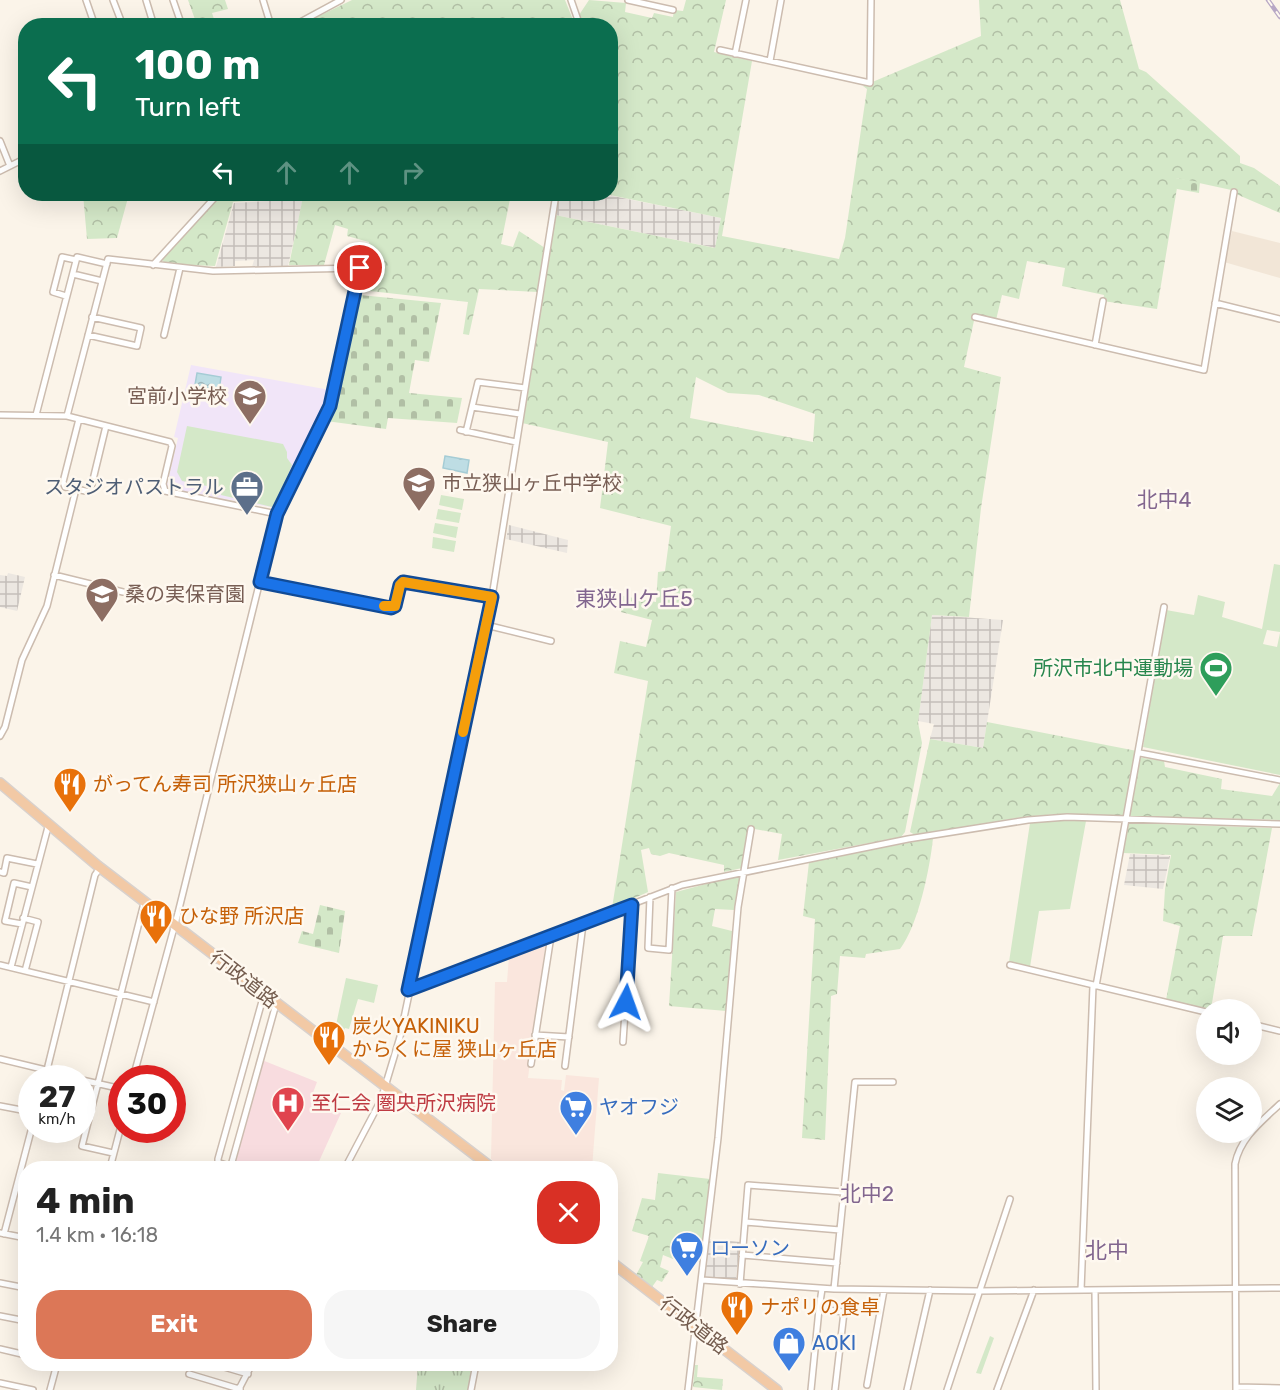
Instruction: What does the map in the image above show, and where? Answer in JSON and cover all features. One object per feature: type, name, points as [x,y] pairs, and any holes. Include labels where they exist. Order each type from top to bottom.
[{"type":"highway","name":"行政道路","points":[[0,783],[48,827],[144,903],[483,1161]]},
{"type":"highway","name":"行政道路","points":[[618,1267],[777,1390]]},
{"type":"street","points":[[86,0],[92,18]]},
{"type":"street","points":[[113,0],[120,18]]},
{"type":"street","points":[[146,0],[152,18]]},
{"type":"street","points":[[173,0],[179,18]]},
{"type":"street","points":[[263,0],[269,18]]},
{"type":"street","points":[[306,18],[329,3],[341,0]]},
{"type":"street","points":[[571,0],[577,18]]},
{"type":"street","points":[[628,0],[649,2],[671,10],[671,0]]},
{"type":"street","points":[[735,54],[746,0]]},
{"type":"street","points":[[770,62],[781,0]]},
{"type":"street","points":[[720,50],[870,83],[871,0]]},
{"type":"street","points":[[0,141],[9,166]]},
{"type":"street","points":[[0,171],[18,162]]},
{"type":"street","points":[[975,317],[1204,370],[1234,192]]},
{"type":"street","points":[[153,265],[212,201]]},
{"type":"street","points":[[349,1161],[387,1088],[492,597],[555,201]]},
{"type":"street","points":[[66,296],[53,292],[62,257],[76,260],[77,257],[106,264]]},
{"type":"street","points":[[67,416],[108,259],[213,271],[360,268],[330,406],[277,514],[174,925],[136,1065]]},
{"type":"street","points":[[36,415],[76,260]]},
{"type":"street","points":[[164,335],[180,268]]},
{"type":"street","points":[[73,274],[102,281]]},
{"type":"street","points":[[1095,345],[1103,301]]},
{"type":"street","points":[[1215,303],[1280,319]]},
{"type":"street","points":[[88,336],[137,346],[141,328],[92,317]]},
{"type":"street","points":[[516,442],[463,431],[478,381],[525,388]]},
{"type":"street","points":[[472,407],[520,414]]},
{"type":"street","points":[[0,415],[67,416],[171,444],[163,484],[165,491],[277,514]]},
{"type":"street","points":[[79,419],[63,482],[65,486],[76,489],[90,492],[106,426]]},
{"type":"street","points":[[0,736],[5,727],[22,660],[47,606],[76,489]]},
{"type":"street","points":[[54,575],[123,592]]},
{"type":"street","points":[[260,582],[391,608],[395,606],[400,585],[403,582],[492,597]]},
{"type":"street","points":[[1081,1290],[1094,986],[1140,753],[1164,607]]},
{"type":"street","points":[[486,625],[551,641]]},
{"type":"street","points":[[1140,753],[1280,780]]},
{"type":"street","points":[[408,990],[672,888],[908,839],[1028,820],[1067,817],[1280,824]]},
{"type":"street","points":[[11,967],[48,827]]},
{"type":"street","points":[[688,1390],[718,1138],[743,872],[751,829]]},
{"type":"street","points":[[0,872],[4,873],[7,858],[37,864]]},
{"type":"street","points":[[48,1065],[95,876],[100,868]]},
{"type":"street","points":[[25,971],[38,922],[5,921],[14,883],[32,887]]},
{"type":"street","points":[[650,897],[648,948],[669,950],[672,888]]},
{"type":"street","points":[[114,1153],[81,1146],[144,903]]},
{"type":"street","points":[[623,1042],[632,905]]},
{"type":"street","points":[[565,1066],[583,924]]},
{"type":"street","points":[[531,1064],[551,936]]},
{"type":"street","points":[[0,965],[153,1002]]},
{"type":"street","points":[[1010,965],[1196,1010]]},
{"type":"street","points":[[220,1161],[221,1148],[264,994]]},
{"type":"street","points":[[232,1161],[276,1004]]},
{"type":"street","points":[[1262,1027],[1280,1031]]},
{"type":"street","points":[[535,1035],[569,1037]]},
{"type":"street","points":[[0,1059],[26,1065]]},
{"type":"street","points":[[834,1289],[855,1082],[893,1082]]},
{"type":"street","points":[[97,1083],[108,1086]]},
{"type":"street","points":[[1280,1104],[1248,1136],[1237,1153],[1234,1179],[1237,1289],[1236,1389],[1280,1388],[1280,1390]]},
{"type":"street","points":[[1,1108],[18,1110]]},
{"type":"street","points":[[22,1161],[27,1143]]},
{"type":"street","points":[[112,1161],[117,1143]]},
{"type":"street","points":[[18,1176],[2,1233],[18,1236]]},
{"type":"street","points":[[740,1284],[748,1185],[843,1192]]},
{"type":"street","points":[[947,1390],[1010,1199]]},
{"type":"street","points":[[745,1222],[840,1230]]},
{"type":"street","points":[[742,1255],[837,1263]]},
{"type":"street","points":[[702,1280],[822,1289],[884,1290],[1280,1288]]},
{"type":"street","points":[[0,1283],[18,1286]]},
{"type":"street","points":[[811,1390],[822,1289]]},
{"type":"street","points":[[867,1385],[884,1290]]},
{"type":"street","points":[[907,1390],[930,1290]]},
{"type":"street","points":[[997,1390],[1034,1290]]},
{"type":"street","points":[[1095,1290],[1096,1390]]},
{"type":"street","points":[[819,1309],[844,1312],[835,1390]]},
{"type":"street","points":[[0,1316],[18,1319]]},
{"type":"street","points":[[0,1349],[18,1353]]},
{"type":"street","points":[[50,1390],[55,1371]]},
{"type":"street","points":[[238,1371],[248,1374]]},
{"type":"street","points":[[189,1374],[239,1390],[249,1371]]},
{"type":"street","points":[[471,1390],[475,1371]]},
{"type":"street","points":[[0,1383],[33,1390]]},
{"type":"shaded area","points":[[618,197],[721,218],[716,248],[555,215],[557,201],[618,201]]},
{"type":"shaded area","points":[[303,201],[288,266],[252,267],[254,260],[235,261],[235,266],[216,267],[234,203]]},
{"type":"shaded area","points":[[1232,231],[1280,243],[1280,278],[1224,262]]},
{"type":"shaded area","points":[[191,365],[330,390],[327,404],[276,508],[170,489],[167,485],[178,438],[174,437]]},
{"type":"shaded area","points":[[509,525],[568,540],[567,553],[506,539]]},
{"type":"shaded area","points":[[8,573],[25,577],[17,611],[0,607],[0,575],[7,576]]},
{"type":"shaded area","points":[[932,615],[1003,620],[983,748],[930,739],[934,724],[918,721]]},
{"type":"shaded area","points":[[1130,854],[1170,856],[1163,889],[1124,885]]},
{"type":"shaded area","points":[[546,940],[528,1078],[562,1080],[561,1090],[564,1091],[566,1075],[599,1078],[593,1161],[494,1161],[491,1159],[495,982],[507,982],[509,956]]},
{"type":"shaded area","name":"至仁会 圏央所沢病院","points":[[262,1060],[317,1082],[311,1098],[341,1113],[319,1161],[236,1161]]},
{"type":"shaded area","points":[[708,1239],[740,1242],[736,1280],[705,1277]]},
{"type":"green space","points":[[188,0],[225,0],[228,9],[212,13],[214,18],[194,18]]},
{"type":"green space","points":[[352,0],[565,0],[572,18],[315,18]]},
{"type":"green space","points":[[589,0],[626,3],[625,12],[652,18],[654,13],[673,17],[674,10],[683,11],[686,0],[726,0],[714,52],[752,61],[722,236],[839,259],[845,238],[867,89],[863,86],[981,36],[979,0],[1120,0],[1139,69],[1146,72],[1240,156],[1240,163],[1254,168],[1280,186],[1280,213],[1236,194],[1236,191],[1176,178],[1178,182],[1157,309],[1103,301],[1104,295],[1062,286],[1065,268],[1027,261],[1019,299],[1002,295],[996,320],[975,316],[964,367],[1001,377],[981,508],[969,617],[932,615],[918,722],[922,743],[905,832],[901,837],[778,860],[782,834],[749,828],[742,868],[724,872],[724,865],[669,853],[660,856],[651,854],[649,848],[641,850],[648,892],[612,908],[648,681],[614,673],[620,641],[646,647],[652,620],[621,612],[623,596],[656,602],[658,572],[665,571],[671,526],[600,508],[608,442],[522,423],[555,215],[715,248],[721,218],[618,197],[618,18],[580,18],[579,15]],"holes":[[[696,377],[728,393],[759,395],[815,414],[813,442],[690,418]]]},
{"type":"green space","points":[[1176,178],[1200,182],[1199,193],[1177,189]]},
{"type":"green space","points":[[84,201],[127,201],[117,238],[87,239]]},
{"type":"green space","points":[[215,201],[247,201],[233,202],[215,266],[166,264],[161,259]]},
{"type":"green space","points":[[302,201],[510,201],[501,244],[513,247],[519,231],[545,248],[538,292],[479,289],[469,335],[463,334],[468,302],[358,288],[369,242],[347,236],[348,229],[335,225],[324,265],[289,265]]},
{"type":"green space","points":[[360,295],[441,303],[429,362],[415,360],[409,393],[462,398],[457,423],[388,418],[386,429],[326,421],[332,411]]},
{"type":"green space","points":[[187,426],[283,444],[287,458],[292,465],[276,505],[272,507],[221,495],[222,489],[182,481],[177,472]]},
{"type":"green space","points":[[441,495],[464,499],[462,510],[439,505]]},
{"type":"green space","points":[[438,509],[461,513],[459,523],[436,519]]},
{"type":"green space","points":[[435,523],[458,527],[456,538],[433,533]]},
{"type":"green space","points":[[433,537],[456,541],[454,552],[432,548]]},
{"type":"green space","name":"所沢市北中運動場","points":[[1274,564],[1280,565],[1280,632],[1267,630],[1263,644],[1277,647],[1280,633],[1280,775],[1143,747],[1166,610],[1194,615],[1198,595],[1225,602],[1222,617],[1262,629]]},
{"type":"green space","points":[[987,722],[1137,751],[1136,757],[1164,761],[1165,767],[1222,779],[1221,789],[1272,796],[1280,783],[1280,820],[1057,814],[1022,817],[915,835],[910,832],[930,739],[983,748]]},
{"type":"green space","points":[[1086,821],[1070,909],[1039,911],[1030,967],[1009,962],[1030,823]]},
{"type":"green space","points":[[1129,823],[1272,828],[1252,936],[1223,936],[1213,999],[1196,999],[1196,1006],[1166,1000],[1180,926],[1163,921],[1165,889],[1171,855],[1123,853]]},
{"type":"green space","points":[[933,838],[918,912],[900,949],[866,954],[865,958],[840,956],[837,994],[831,996],[825,1140],[802,1138],[815,919],[803,916],[809,862]]},
{"type":"green space","points":[[736,876],[740,879],[734,910],[715,909],[712,926],[732,931],[726,1011],[669,1006],[676,892]]},
{"type":"green space","points":[[320,905],[345,911],[339,953],[298,943],[302,931],[313,934]]},
{"type":"green space","points":[[346,978],[378,985],[374,1003],[358,999],[349,1029],[345,1028],[339,1044],[333,1039]]},
{"type":"green space","points":[[658,1173],[710,1179],[701,1263],[692,1257],[695,1243],[682,1241],[673,1259],[663,1255],[660,1267],[669,1271],[662,1282],[657,1280],[652,1287],[636,1275],[643,1262],[640,1261],[649,1236],[632,1231],[642,1198],[655,1200]]},
{"type":"green space","points":[[990,1336],[994,1338],[981,1374],[976,1373]]},
{"type":"green space","points":[[695,1365],[698,1365],[697,1377],[723,1379],[722,1390],[693,1387]]},
{"type":"green space","points":[[417,1371],[472,1371],[468,1390],[416,1390]]},
{"type":"water","points":[[197,373],[221,377],[219,390],[195,385]]},
{"type":"water","points":[[445,456],[469,460],[467,473],[443,468]]},
{"type":"railway","points":[[1268,0],[1280,17]]},
{"type":"slow traffic","points":[[384,606],[391,608],[395,606],[400,585],[403,582],[492,597],[463,732]]},
{"type":"place","name":"宮前小学校","points":[[250,425]]},
{"type":"place","name":"市立狭山ヶ丘中学校","points":[[419,512]]},
{"type":"place","name":"スタジオパストラル","points":[[247,516]]},
{"type":"place","name":"桑の実保育園","points":[[102,623]]},
{"type":"place","name":"所沢市北中運動場","points":[[1216,697]]},
{"type":"place","name":"がってん寿司 所沢狭山ヶ丘店","points":[[70,813]]},
{"type":"place","name":"ひな野 所沢店","points":[[156,945]]},
{"type":"place","name":"炭火YAKINIKU からくに屋 狭山ヶ丘店","points":[[329,1066]]},
{"type":"place","name":"至仁会 圏央所沢病院","points":[[288,1132]]},
{"type":"place","name":"ヤオフジ","points":[[576,1136]]},
{"type":"place","name":"ローソン","points":[[687,1277]]},
{"type":"place","name":"ナポリの食卓","points":[[737,1336]]},
{"type":"place","name":"AOKI","points":[[789,1372]]},
{"type":"district","name":"北中4","points":[[1164,500]]},
{"type":"district","name":"東狭山ケ丘5","points":[[634,599]]},
{"type":"district","name":"北中2","points":[[867,1194]]},
{"type":"district","name":"北中","points":[[1107,1250]]},
{"type":"route","points":[[360,268],[330,406],[277,514],[260,582],[391,608],[395,606],[400,585],[403,582],[492,597],[408,990],[632,905],[626,1002]]}]
